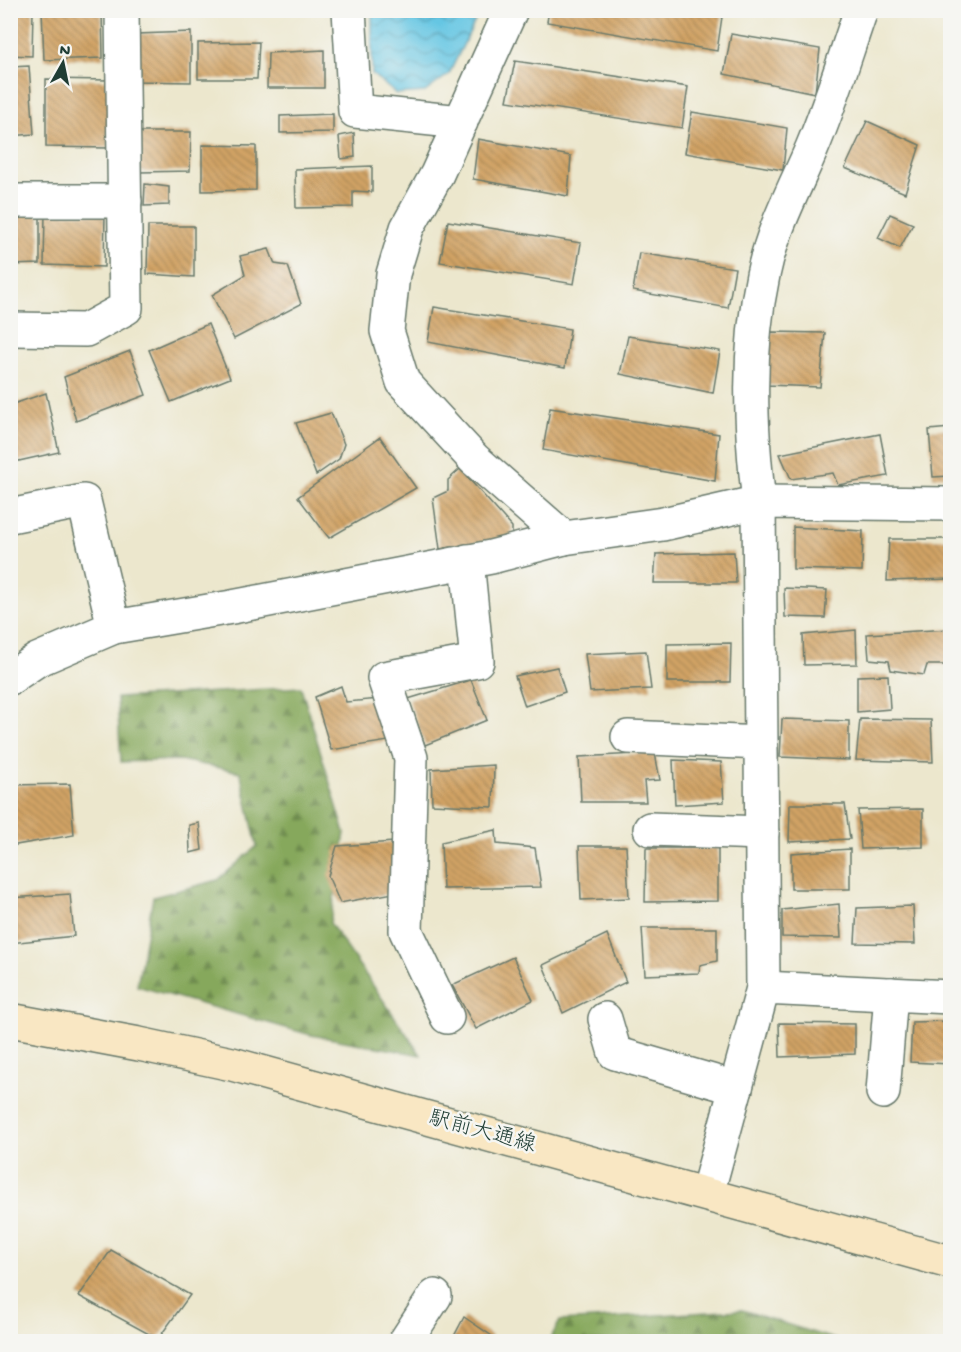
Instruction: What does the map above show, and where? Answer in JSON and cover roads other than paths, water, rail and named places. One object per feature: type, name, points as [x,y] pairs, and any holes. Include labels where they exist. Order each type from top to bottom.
[{"type":"main road","name":"駅前大通線","points":[[10,1020],[232,1064],[951,1262]]},
{"type":"street","points":[[10,329],[86,330],[126,308],[122,10]]},
{"type":"street","points":[[349,10],[355,111],[461,122]]},
{"type":"street","points":[[511,10],[437,174],[407,228],[393,274],[387,331],[402,382],[474,459],[564,538]]},
{"type":"street","points":[[707,1194],[763,988],[759,502],[753,446],[751,359],[763,275],[778,221],[813,147],[861,10]]},
{"type":"street","points":[[10,201],[125,201]]},
{"type":"street","points":[[10,516],[84,501],[114,627]]},
{"type":"street","points":[[10,678],[37,660],[114,627],[232,607],[467,561],[564,538],[663,524],[759,502],[951,504]]},
{"type":"street","points":[[447,1017],[406,931],[411,758],[384,678],[477,661],[467,561]]},
{"type":"street","points":[[628,737],[761,743]]},
{"type":"street","points":[[650,829],[762,832]]},
{"type":"street","points":[[763,988],[951,997]]},
{"type":"street","points":[[884,1092],[891,994]]},
{"type":"street","points":[[606,1019],[615,1053],[736,1088]]},
{"type":"street","points":[[405,1341],[435,1296]]},
{"type":"water","points":[[372,10],[480,11],[449,74],[425,92],[396,94],[372,74]]}]
